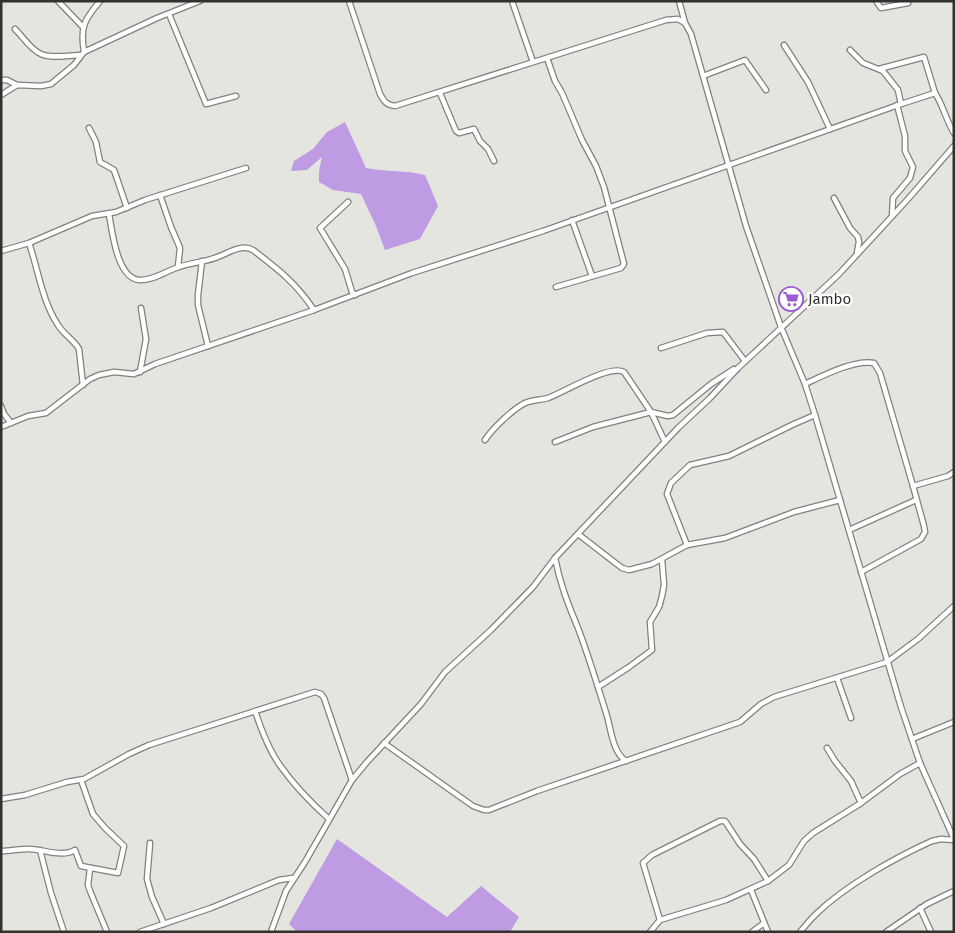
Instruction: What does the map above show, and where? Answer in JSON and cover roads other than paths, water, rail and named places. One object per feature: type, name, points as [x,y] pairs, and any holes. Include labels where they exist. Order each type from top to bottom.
[{"type":"street","points":[[58,1],[83,27]]},
{"type":"street","points":[[1,80],[7,80],[17,85],[41,86],[51,84],[74,65],[83,53],[83,27],[100,1]]},
{"type":"street","points":[[16,29],[34,50],[42,55],[83,53],[158,18],[200,1]]},
{"type":"street","points":[[349,1],[380,94],[384,102],[389,106],[440,93],[666,20],[678,18],[685,23]]},
{"type":"street","points":[[512,1],[533,62]]},
{"type":"street","points":[[876,1],[881,8],[908,3]]},
{"type":"street","points":[[680,2],[685,23],[691,34],[746,226],[781,327],[805,384],[815,415],[887,662],[912,739],[920,763],[954,839],[932,841],[876,871],[840,894],[816,914],[800,932]]},
{"type":"street","points":[[169,14],[206,104],[236,96]]},
{"type":"street","points":[[784,45],[808,82],[830,129]]},
{"type":"street","points":[[850,50],[863,63],[879,69],[922,56],[946,121],[954,133]]},
{"type":"street","points":[[548,58],[555,81],[596,166],[604,187],[624,264],[621,268],[556,287]]},
{"type":"street","points":[[703,76],[745,60],[766,90]]},
{"type":"street","points":[[879,69],[898,90],[905,136],[905,151],[913,167],[910,178],[893,198],[892,216]]},
{"type":"street","points":[[1,95],[17,85]]},
{"type":"street","points":[[440,93],[456,131],[474,129],[494,161]]},
{"type":"street","points":[[1,427],[28,416],[46,413],[82,385],[99,375],[114,372],[131,374],[140,372],[155,364],[314,310],[412,273],[480,252],[935,93]]},
{"type":"street","points":[[89,128],[96,142],[100,162],[114,170],[127,208]]},
{"type":"street","points":[[271,932],[286,890],[305,862],[352,780],[421,704],[445,672],[534,587],[555,558],[744,361],[833,280],[954,146]]},
{"type":"street","points":[[1,251],[28,243],[92,216],[109,214],[246,168]]},
{"type":"street","points":[[160,196],[180,248],[178,267]]},
{"type":"street","points":[[834,198],[850,228],[858,237],[857,255]]},
{"type":"street","points":[[348,202],[320,228],[345,268],[352,292],[355,295]]},
{"type":"street","points":[[109,214],[120,264],[130,278],[140,280],[178,267],[210,260],[239,248],[250,248],[295,283],[314,310]]},
{"type":"street","points":[[572,220],[592,276]]},
{"type":"street","points":[[28,243],[52,314],[61,330],[79,349],[82,385]]},
{"type":"street","points":[[202,261],[198,305],[208,346]]},
{"type":"street","points":[[140,372],[146,339],[141,308]]},
{"type":"street","points":[[661,348],[707,333],[723,332],[744,361]]},
{"type":"street","points":[[805,384],[837,370],[859,364],[874,363],[880,373],[924,526],[923,536],[910,546],[861,572]]},
{"type":"street","points":[[555,442],[593,427],[651,412],[668,416],[674,415],[711,384],[738,368]]},
{"type":"street","points":[[485,440],[489,434],[525,403],[546,398],[611,371],[618,370],[624,372],[651,412],[665,442]]},
{"type":"street","points":[[1,406],[11,423]]},
{"type":"street","points":[[686,546],[668,494],[671,483],[690,465],[729,456],[815,415]]},
{"type":"street","points":[[912,486],[948,476],[954,472]]},
{"type":"street","points":[[578,534],[625,570],[637,569],[662,560],[686,546],[725,538],[794,512],[840,500]]},
{"type":"street","points":[[849,530],[916,500]]},
{"type":"street","points":[[555,558],[562,589],[598,687],[618,753],[626,761]]},
{"type":"street","points":[[598,687],[652,650],[650,622],[662,596],[664,585],[662,560]]},
{"type":"street","points":[[384,743],[473,806],[484,810],[740,722],[761,704],[774,697],[887,662],[918,639],[954,606]]},
{"type":"street","points":[[837,678],[851,718]]},
{"type":"street","points":[[1,799],[25,795],[67,782],[82,780],[150,745],[315,692],[321,694],[352,780]]},
{"type":"street","points":[[255,711],[279,764],[309,801],[329,819]]},
{"type":"street","points":[[912,739],[954,722]]},
{"type":"street","points":[[827,748],[851,781],[861,803]]},
{"type":"street","points":[[650,932],[660,920],[726,900],[768,881],[789,865],[804,841],[813,833],[861,803],[900,774],[920,763]]},
{"type":"street","points":[[1,851],[21,849],[60,854],[75,850],[81,866],[118,873],[124,846],[105,828],[94,814],[82,780]]},
{"type":"street","points":[[660,920],[643,863],[652,855],[720,821],[724,822],[754,859],[768,881]]},
{"type":"street","points":[[150,843],[147,879],[152,897],[164,924]]},
{"type":"street","points":[[40,850],[50,894],[64,932]]},
{"type":"street","points":[[90,869],[88,885],[108,932]]},
{"type":"street","points":[[140,932],[211,908],[279,880],[293,878]]},
{"type":"street","points":[[750,890],[768,932]]},
{"type":"street","points":[[886,932],[932,900],[954,891]]},
{"type":"street","points":[[920,908],[931,932]]},
{"type":"street","points":[[752,932],[764,923]]},
{"type":"place","name":"Jambo","points":[[791,299]]}]
